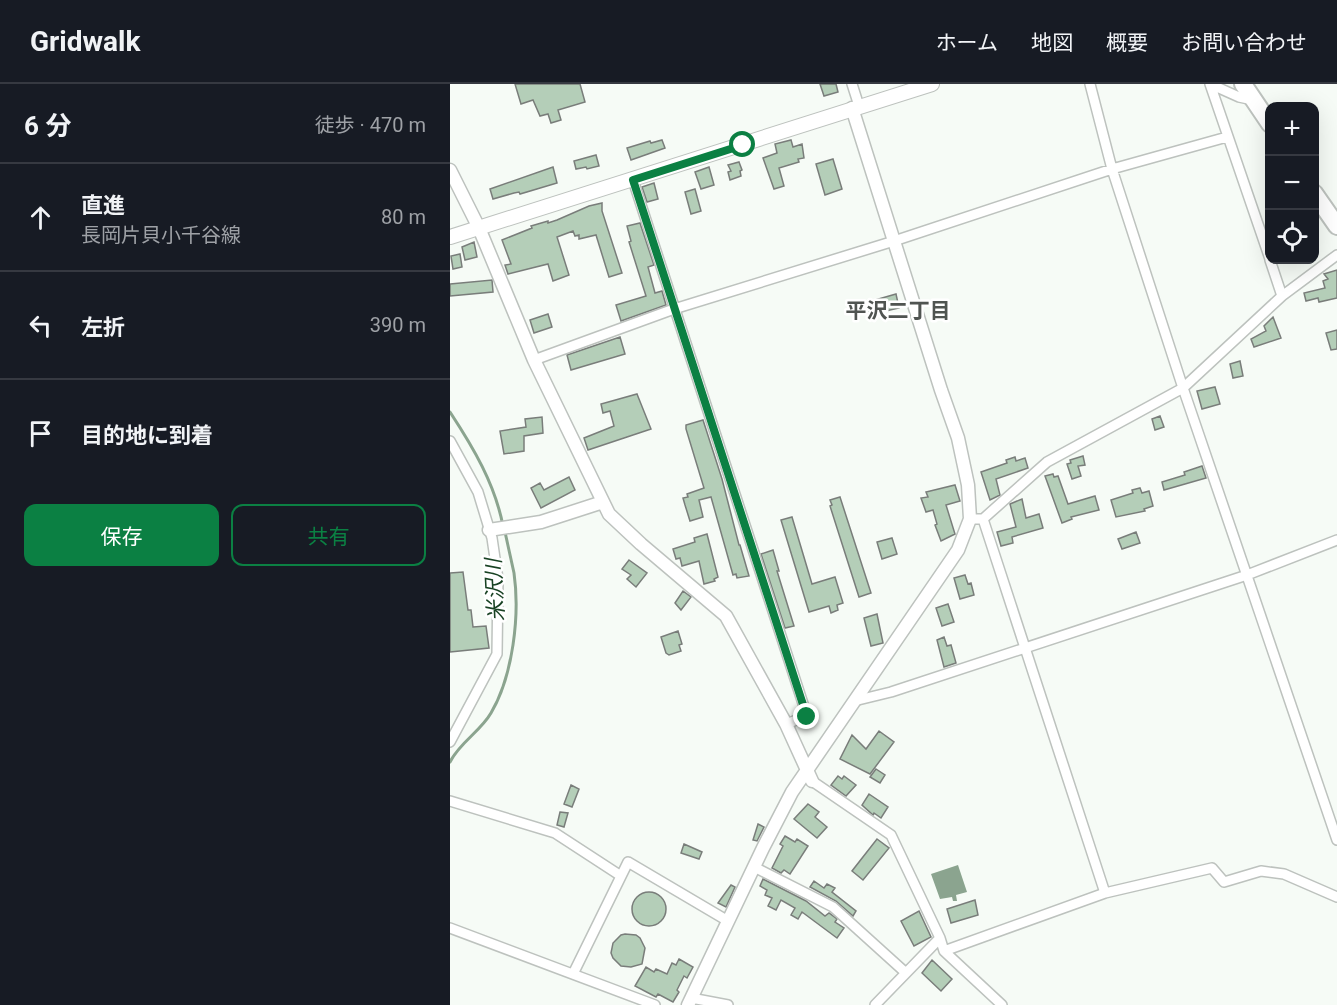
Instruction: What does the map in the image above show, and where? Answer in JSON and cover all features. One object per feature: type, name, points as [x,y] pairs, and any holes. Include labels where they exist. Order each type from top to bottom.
[{"type":"highway","points":[[1243,84],[1265,118]]},
{"type":"highway","points":[[1319,200],[1337,226]]},
{"type":"main road","points":[[450,237],[932,84]]},
{"type":"main road","points":[[689,1002],[792,792],[810,776],[854,701],[958,550],[970,519],[968,485],[958,438],[894,241],[856,107]]},
{"type":"main road","points":[[450,170],[479,228],[534,360],[609,514],[726,616],[786,724],[810,776]]},
{"type":"main road","points":[[489,530],[540,522],[603,502]]},
{"type":"street","points":[[852,84],[856,107]]},
{"type":"street","points":[[1090,84],[1112,169],[1183,388],[1337,840]]},
{"type":"street","points":[[1210,84],[1239,97],[1253,100]]},
{"type":"street","points":[[1210,84],[1265,245]]},
{"type":"street","points":[[534,360],[674,309],[894,241],[1112,169],[1227,136]]},
{"type":"street","points":[[633,180],[807,717],[786,724]]},
{"type":"street","points":[[970,519],[983,519],[1047,462],[1183,388],[1282,296],[1337,255]]},
{"type":"street","points":[[1272,264],[1282,296]]},
{"type":"street","points":[[450,441],[478,492],[489,530],[498,579],[496,654],[450,742]]},
{"type":"street","points":[[983,519],[1105,893]]},
{"type":"street","points":[[854,701],[891,692],[1247,575],[1337,540]]},
{"type":"street","points":[[810,776],[891,835],[944,951],[1002,1005]]},
{"type":"street","points":[[450,801],[555,832],[621,876]]},
{"type":"street","points":[[573,974],[628,862],[728,921]]},
{"type":"street","points":[[754,867],[833,907],[906,973]]},
{"type":"street","points":[[944,951],[1105,893],[1212,868],[1224,882],[1262,871],[1284,873],[1337,897]]},
{"type":"street","points":[[450,928],[655,1005]]},
{"type":"street","points":[[875,1005],[940,938]]},
{"type":"street","points":[[689,1002],[728,1005]]},
{"type":"shaded area","points":[[958,865],[967,892],[956,895],[957,901],[953,901],[952,897],[940,899],[931,874]]},
{"type":"building","points":[[515,84],[580,84],[585,102],[558,110],[561,120],[551,123],[548,114],[540,116],[533,100],[521,104]]},
{"type":"building","points":[[820,84],[836,84],[838,92],[824,96]]},
{"type":"building","points":[[662,140],[665,148],[631,160],[627,148]]},
{"type":"building","points":[[791,140],[793,147],[802,144],[804,158],[798,159],[799,162],[779,168],[784,186],[774,189],[763,158],[777,153],[775,144]]},
{"type":"building","points":[[596,155],[599,166],[576,169],[574,161]]},
{"type":"building","points":[[833,159],[842,189],[825,195],[816,164]]},
{"type":"building","points":[[739,162],[742,170],[740,171],[741,176],[730,180],[728,172],[731,171],[728,165]]},
{"type":"building","points":[[553,167],[557,183],[493,199],[490,189]]},
{"type":"building","points":[[709,167],[714,185],[701,189],[695,172]]},
{"type":"building","points":[[654,183],[658,199],[647,202],[642,187]]},
{"type":"building","points":[[695,189],[701,211],[691,214],[685,192]]},
{"type":"building","points":[[602,203],[602,211],[622,273],[609,277],[596,235],[579,239],[579,235],[575,236],[573,231],[557,237],[569,275],[553,281],[548,264],[508,274],[505,265],[511,264],[502,240],[532,228],[531,226],[548,221],[548,223]]},
{"type":"building","points":[[640,223],[654,265],[648,267],[655,293],[662,291],[666,305],[621,321],[616,305],[646,296],[629,242],[631,241],[627,226]]},
{"type":"building","points":[[474,242],[477,257],[465,260],[462,247]]},
{"type":"building","points":[[460,254],[462,267],[453,269],[451,256]]},
{"type":"building","points":[[1337,270],[1337,298],[1319,302],[1318,298],[1306,301],[1304,293],[1325,288],[1323,281],[1328,279],[1324,274]]},
{"type":"building","points":[[492,280],[493,292],[450,296],[450,284]]},
{"type":"building","points":[[896,294],[899,308],[868,315],[866,306],[869,305],[868,302]]},
{"type":"building","points":[[548,314],[552,327],[534,333],[530,320]]},
{"type":"building","points":[[1273,317],[1281,338],[1254,347],[1251,339],[1266,331],[1264,326]]},
{"type":"building","points":[[1337,330],[1337,349],[1331,350],[1326,333]]},
{"type":"building","points":[[620,337],[625,354],[571,370],[567,355]]},
{"type":"building","points":[[1240,361],[1243,376],[1233,378],[1230,364]]},
{"type":"building","points":[[1215,387],[1220,404],[1202,409],[1197,391]]},
{"type":"building","points":[[637,394],[651,429],[588,450],[584,438],[614,426],[610,411],[603,413],[601,404]]},
{"type":"building","points":[[1160,416],[1164,427],[1155,430],[1152,419]]},
{"type":"building","points":[[542,417],[543,433],[524,436],[524,451],[504,454],[500,431],[526,427],[525,419]]},
{"type":"building","points":[[703,420],[749,576],[737,578],[736,574],[733,575],[711,497],[699,500],[703,517],[690,521],[685,505],[683,498],[688,497],[687,494],[704,488],[686,425]]},
{"type":"building","points":[[1083,456],[1085,465],[1078,466],[1081,476],[1072,479],[1067,464],[1071,463],[1070,460]]},
{"type":"building","points":[[1015,457],[1016,461],[1025,458],[1028,468],[996,479],[1000,495],[990,500],[981,472],[1007,463],[1006,460]]},
{"type":"building","points":[[1202,466],[1206,478],[1164,490],[1162,482],[1185,475],[1184,472]]},
{"type":"building","points":[[1053,474],[1054,477],[1058,476],[1068,504],[1095,496],[1099,510],[1071,517],[1072,519],[1062,523],[1045,476]]},
{"type":"building","points":[[569,477],[575,490],[541,508],[531,488],[540,483],[544,490]]},
{"type":"building","points":[[955,485],[960,501],[946,505],[955,534],[941,541],[935,525],[937,524],[933,510],[926,512],[921,498],[928,497],[926,492]]},
{"type":"building","points":[[1140,488],[1142,493],[1149,491],[1153,506],[1144,509],[1145,511],[1116,517],[1111,500],[1133,493],[1132,490]]},
{"type":"building","points":[[840,497],[871,593],[859,597],[830,506],[832,505],[830,500]]},
{"type":"building","points":[[1022,499],[1026,518],[1039,514],[1043,528],[1012,537],[1013,543],[1001,546],[997,532],[1016,527],[1010,504]]},
{"type":"building","points":[[792,517],[812,584],[835,577],[843,603],[837,605],[838,610],[831,613],[829,606],[809,612],[781,520]]},
{"type":"building","points":[[1136,532],[1140,543],[1122,549],[1118,539]]},
{"type":"building","points":[[707,534],[718,577],[714,579],[715,581],[704,584],[699,561],[682,566],[680,558],[676,559],[673,549],[695,542],[694,538]]},
{"type":"building","points":[[892,538],[897,554],[882,559],[877,542]]},
{"type":"building","points":[[773,550],[794,626],[785,628],[761,554]]},
{"type":"building","points":[[629,560],[647,573],[636,587],[627,579],[631,575],[622,569]]},
{"type":"building","points":[[463,572],[468,610],[471,610],[473,627],[486,626],[489,648],[450,652],[450,573]]},
{"type":"building","points":[[965,575],[968,584],[971,583],[974,595],[960,599],[954,578]]},
{"type":"building","points":[[683,591],[691,597],[681,610],[675,603]]},
{"type":"building","points":[[948,604],[954,622],[942,626],[936,608]]},
{"type":"building","points":[[877,614],[883,643],[871,646],[864,618]]},
{"type":"building","points":[[678,631],[682,644],[679,645],[681,651],[669,655],[666,653],[661,637]]},
{"type":"building","points":[[944,637],[947,646],[951,645],[956,663],[944,667],[937,640]]},
{"type":"building","points":[[879,731],[894,742],[870,774],[840,759],[852,735],[866,749]]},
{"type":"building","points":[[876,769],[885,775],[880,783],[870,777]]},
{"type":"building","points":[[838,776],[842,779],[844,776],[856,785],[846,796],[831,785]]},
{"type":"building","points":[[571,785],[579,789],[572,807],[564,804]]},
{"type":"building","points":[[869,794],[888,807],[881,818],[874,813],[873,815],[862,805]]},
{"type":"building","points":[[808,804],[819,812],[815,817],[827,827],[817,838],[794,819]]},
{"type":"building","points":[[560,812],[568,813],[564,827],[557,825]]},
{"type":"building","points":[[758,824],[764,827],[757,841],[753,840]]},
{"type":"building","points":[[785,836],[795,842],[797,839],[808,846],[790,874],[784,870],[781,873],[772,868],[783,846],[780,844]]},
{"type":"building","points":[[877,839],[889,848],[863,880],[852,871]]},
{"type":"building","points":[[684,844],[702,852],[699,859],[681,853]]},
{"type":"building","points":[[763,879],[806,901],[825,916],[829,913],[837,919],[835,922],[844,928],[837,938],[802,912],[798,919],[791,915],[795,908],[781,900],[776,910],[768,906],[772,898],[765,895],[767,890],[760,886]]},
{"type":"building","points":[[814,881],[824,888],[827,884],[835,888],[832,892],[856,911],[853,916],[836,901],[810,887]]},
{"type":"building","points":[[731,885],[735,887],[726,907],[718,903]]},
{"type":"building","points":[[649,892],[661,897],[666,909],[661,921],[649,926],[637,921],[632,909],[637,897]]},
{"type":"building","points":[[975,900],[978,915],[951,923],[947,909]]},
{"type":"building","points":[[919,911],[931,937],[914,946],[901,921]]},
{"type":"building","points":[[625,934],[636,935],[640,938],[645,948],[642,964],[631,967],[621,966],[613,958],[611,953],[613,943]]},
{"type":"building","points":[[679,959],[693,967],[687,978],[684,976],[673,1002],[658,994],[656,997],[635,986],[646,967],[654,972],[656,969],[667,974],[672,963],[676,965]]},
{"type":"building","points":[[932,960],[952,979],[941,991],[922,973]]},
{"type":"waterway","name":"米沢川","points":[[450,412],[489,481],[503,526]]},
{"type":"waterway","name":"米沢川","points":[[450,762],[491,713],[499,698],[510,664],[515,626],[516,590],[505,532]]},
{"type":"district","name":"平沢二丁目","points":[[898,311]]},
{"type":"route","points":[[743,145],[633,180],[807,717]]}]
